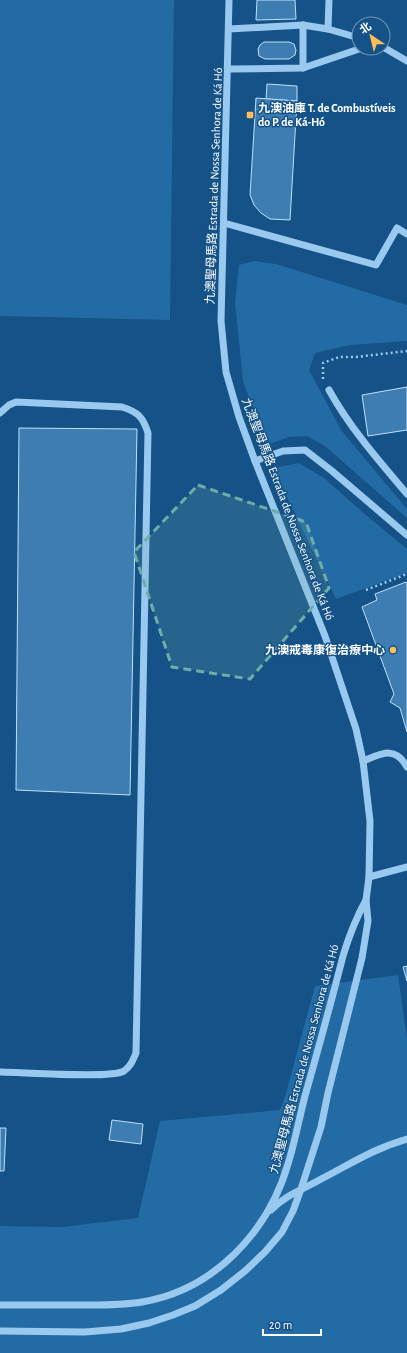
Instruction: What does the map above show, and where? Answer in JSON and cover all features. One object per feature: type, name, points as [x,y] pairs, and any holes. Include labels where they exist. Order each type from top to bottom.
[{"type":"street","name":"九澳聖母馬路 Estrada de Nossa Senhora de Ká Hó","points":[[0,1331],[85,1332],[121,1329],[149,1323],[194,1306],[221,1290],[245,1271],[265,1252],[282,1232],[293,1211],[301,1189],[321,1127],[328,1093],[362,958],[368,921],[366,900],[369,877],[370,821],[363,761],[356,730],[337,670],[239,417],[226,372],[221,322],[229,0]]},
{"type":"street","points":[[328,29],[329,0]]},
{"type":"street","points":[[228,29],[303,25],[328,29],[351,36]]},
{"type":"street","points":[[303,25],[303,68]]},
{"type":"street","points":[[228,70],[303,68],[351,52]]},
{"type":"street","points":[[391,52],[407,61]]},
{"type":"street","points":[[224,223],[376,265],[397,228],[407,234]]},
{"type":"street","points":[[329,390],[338,406],[370,449],[407,494]]},
{"type":"street","points":[[0,414],[9,405],[16,402],[122,407],[132,410],[140,416],[148,433],[136,1053],[132,1064],[123,1072],[106,1075],[0,1072]]},
{"type":"street","points":[[255,461],[283,451],[305,450],[407,535]]},
{"type":"street","points":[[363,761],[389,752],[396,754],[404,760],[407,767]]},
{"type":"street","points":[[369,877],[407,867]]},
{"type":"street","name":"九澳聖母馬路 Estrada de Nossa Senhora de Ká Hó","points":[[0,1305],[109,1306],[143,1302],[190,1286],[227,1262],[242,1248],[257,1229],[266,1214],[280,1186],[288,1164],[297,1124],[343,956],[351,930],[366,900]]},
{"type":"street","points":[[266,1214],[278,1202],[288,1195],[370,1152],[407,1139]]},
{"type":"path","points":[[329,390],[323,378],[323,363],[339,357],[356,358],[407,351]]},
{"type":"path","points":[[366,590],[407,574]]},
{"type":"highlighted area","points":[[198,485],[306,522],[329,588],[250,679],[172,667],[134,552]]},
{"type":"shaded area","points":[[0,0],[174,0],[170,320],[0,316]]},
{"type":"shaded area","points":[[254,261],[276,264],[407,305],[407,341],[350,345],[315,353],[309,370],[341,430],[407,509],[407,518],[325,446],[307,436],[289,437],[266,445],[243,381],[235,302],[239,265]]},
{"type":"shaded area","points":[[299,463],[324,478],[407,549],[407,573],[336,599],[273,468]]},
{"type":"shaded area","points":[[398,975],[407,1039],[407,1353],[0,1353],[0,1226],[62,1227],[138,1218],[160,1121],[280,1110],[285,1097],[315,986]]},
{"type":"building","points":[[257,0],[295,0],[296,19],[256,20]]},
{"type":"building","points":[[264,42],[289,42],[294,44],[296,50],[295,55],[289,59],[265,59],[259,56],[258,49]]},
{"type":"building","points":[[267,84],[297,86],[297,101],[266,99]]},
{"type":"building","points":[[256,98],[297,101],[290,220],[270,219],[261,213],[254,205],[250,195]]},
{"type":"building","points":[[407,387],[407,430],[368,436],[362,395]]},
{"type":"building","points":[[19,428],[137,429],[130,795],[16,790]]},
{"type":"building","name":"九澳戒毒康復治療中心","points":[[406,582],[407,732],[400,708],[390,702],[394,694],[362,607],[377,600],[375,594]]},
{"type":"building","points":[[407,966],[407,981],[403,967]]},
{"type":"building","points":[[112,1120],[143,1124],[141,1144],[109,1140]]},
{"type":"building","points":[[0,1128],[6,1128],[4,1171],[0,1171]]},
{"type":"place","name":"九澳油庫 T. de Combustíveis do P. de Ká-Hó","points":[[250,115]]},
{"type":"place","name":"九澳戒毒康復治療中心","points":[[393,650]]}]
